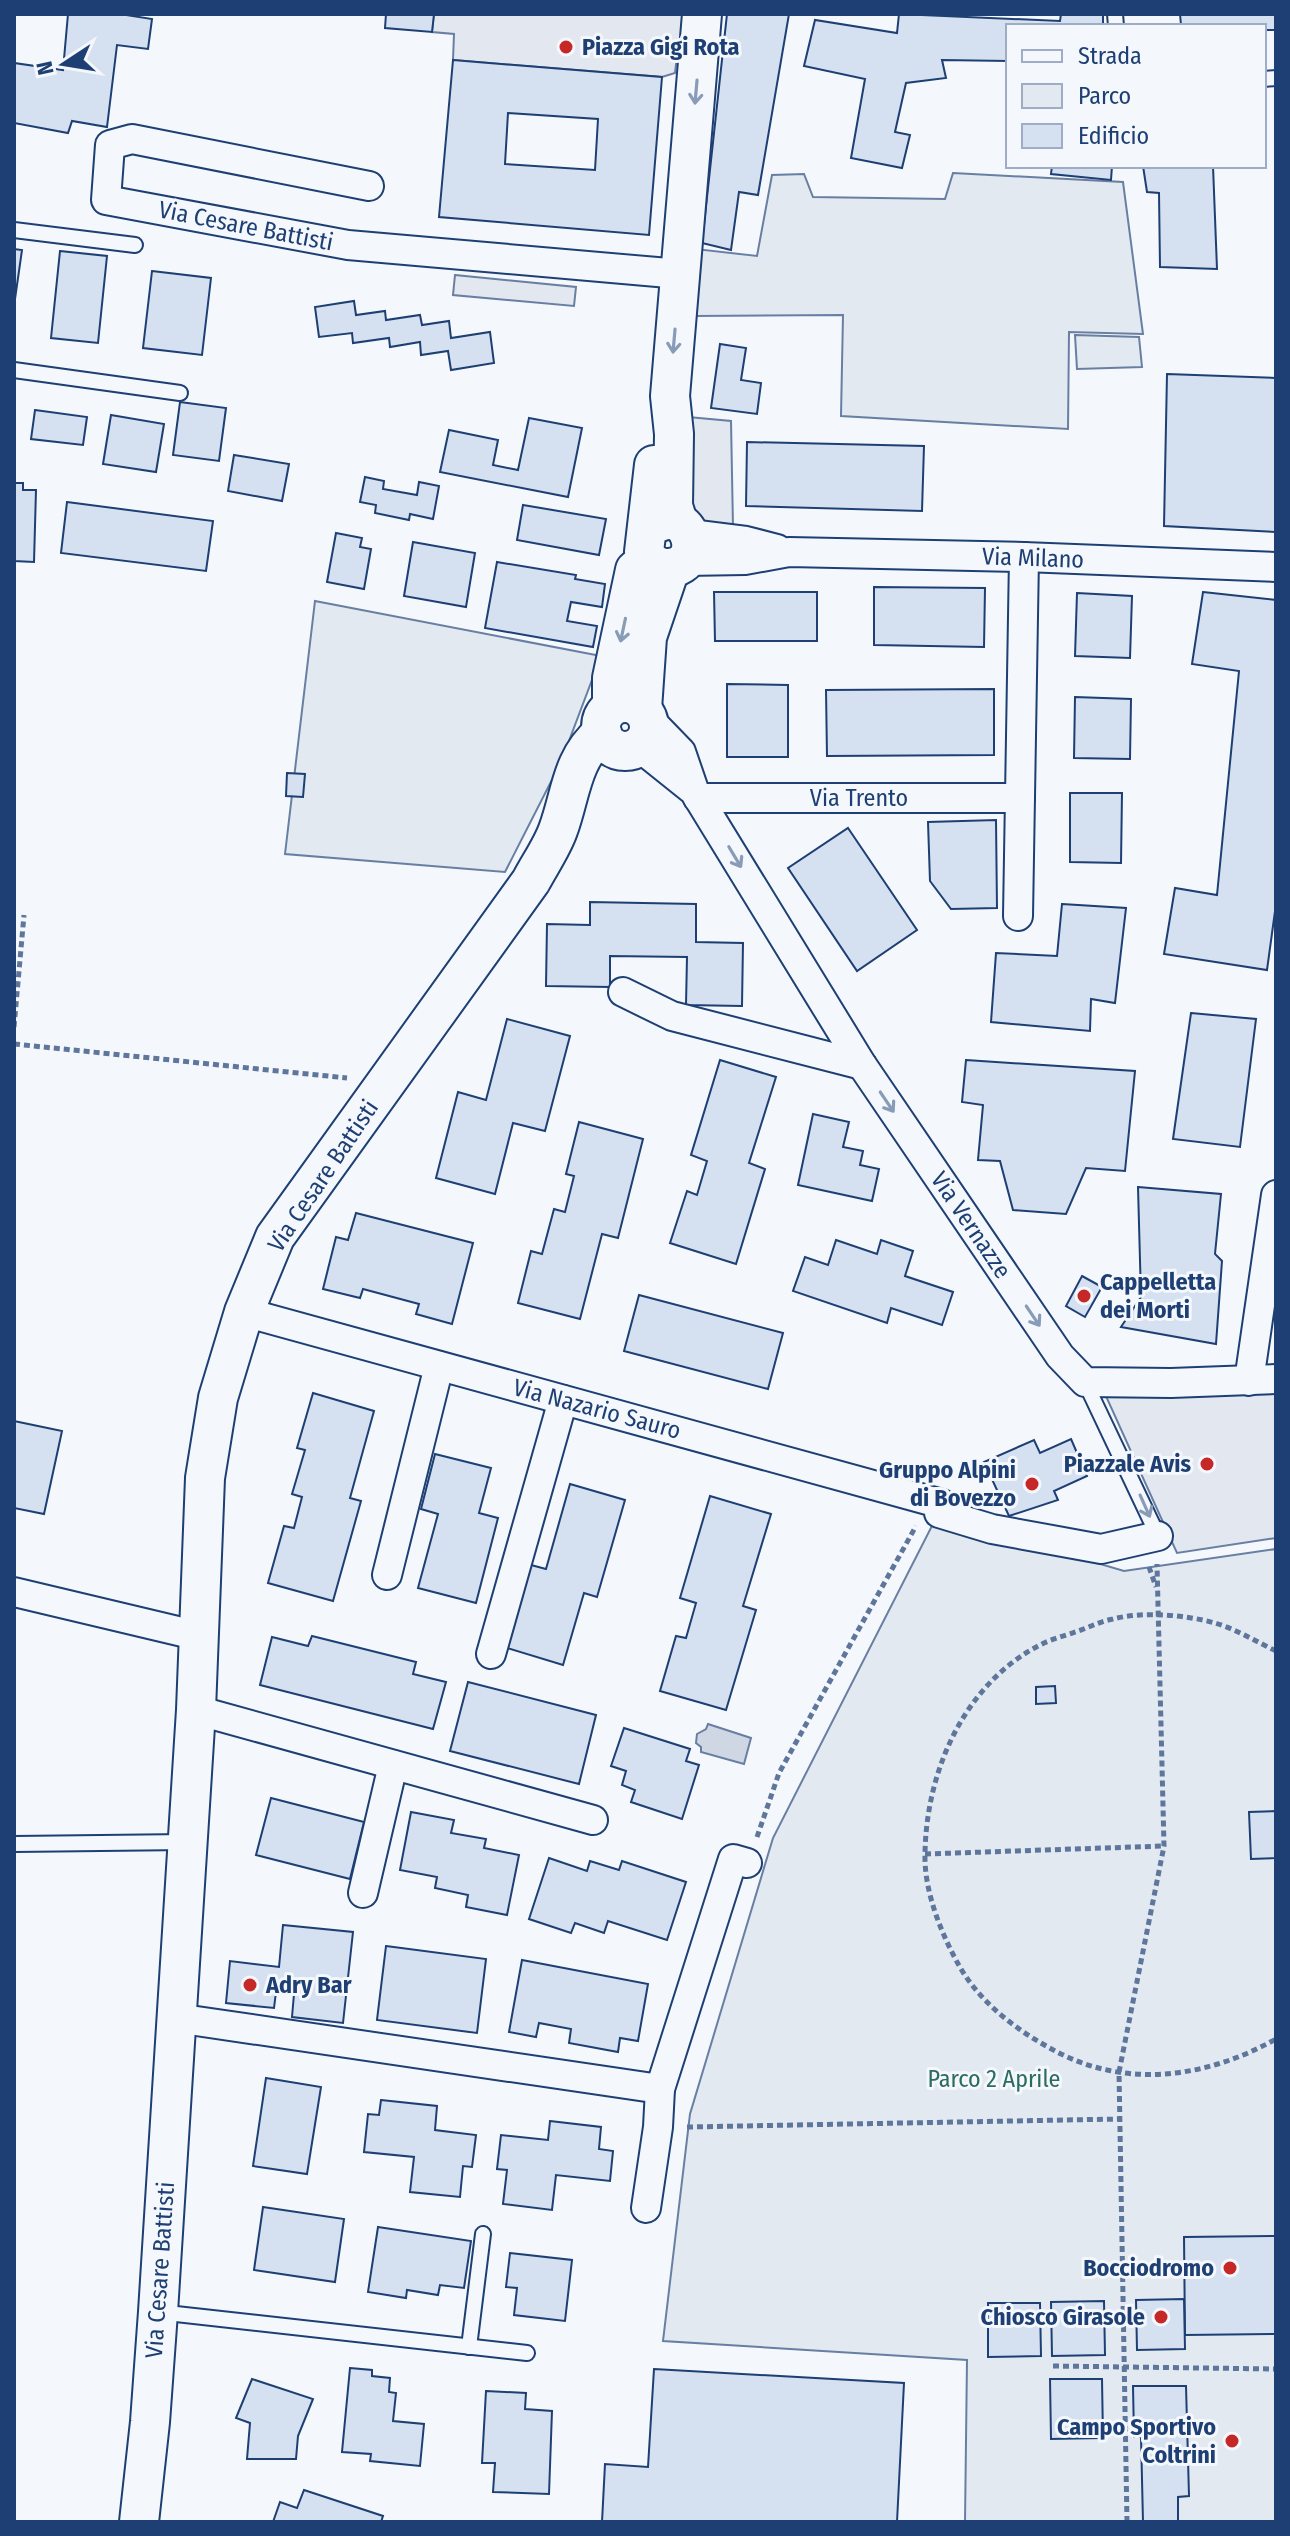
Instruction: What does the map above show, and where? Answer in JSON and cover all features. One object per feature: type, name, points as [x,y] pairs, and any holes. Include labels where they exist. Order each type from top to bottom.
[{"type":"street","points":[[628,727],[670,546],[650,489],[661,419],[670,396],[702,14]]},
{"type":"street","name":"Via Cesare Battisti","points":[[357,183],[132,139],[110,145],[106,200],[348,245],[680,274]]},
{"type":"street","name":"Via Milano","points":[[670,546],[745,560],[789,552],[1276,567]]},
{"type":"street","points":[[1018,916],[1024,557]]},
{"type":"street","name":"Via Cesare Battisti","points":[[139,2522],[158,2312],[196,1710],[205,1478],[218,1398],[244,1312],[275,1237],[531,881],[558,831],[571,780],[584,751],[628,727]]},
{"type":"street","name":"Via Vernazze","points":[[628,727],[696,794],[862,1065],[1060,1356],[1085,1382]]},
{"type":"street","name":"Via Trento","points":[[696,794],[1020,798]]},
{"type":"street","points":[[623,992],[672,1016],[862,1065]]},
{"type":"street","points":[[1085,1382],[1263,1380],[1276,1195]]},
{"type":"street","name":"Via Nazario Sauro","points":[[244,1312],[934,1507],[992,1529],[1101,1549],[1164,1536]]},
{"type":"street","points":[[387,1575],[439,1366]]},
{"type":"street","points":[[491,1654],[563,1400]]},
{"type":"street","points":[[14,1592],[199,1636]]},
{"type":"street","points":[[196,1710],[593,1820]]},
{"type":"street","points":[[363,1893],[393,1765]]},
{"type":"street","points":[[646,2208],[658,2127],[660,2089],[733,1859],[747,1863]]},
{"type":"street","points":[[176,2018],[660,2089]]},
{"type":"lane","points":[[14,230],[135,245]]},
{"type":"lane","points":[[14,370],[180,393]]},
{"type":"lane","points":[[1085,1382],[1164,1536]]},
{"type":"lane","points":[[14,1844],[187,1842]]},
{"type":"lane","points":[[469,2347],[483,2234]]},
{"type":"lane","points":[[158,2312],[527,2353]]},
{"type":"path","points":[[14,1027],[24,915]]},
{"type":"path","points":[[14,1044],[387,1083]]},
{"type":"path","points":[[747,1863],[779,1773],[934,1507]]},
{"type":"path","points":[[1127,2522],[1119,2072],[1164,1846],[1156,1587],[1164,1536]]},
{"type":"path","points":[[1276,1651],[1216,1623],[1159,1615],[1114,1618],[1043,1643],[1009,1667],[976,1699],[953,1733],[933,1783],[925,1854],[926,1873],[938,1922],[962,1970],[995,2010],[1031,2039],[1076,2061],[1119,2072],[1164,2074],[1211,2068],[1276,2039]]},
{"type":"path","points":[[925,1854],[1164,1846]]},
{"type":"path","points":[[658,2127],[1120,2119]]},
{"type":"path","points":[[1053,2366],[1276,2369]]},
{"type":"green space","points":[[953,173],[1123,182],[1143,334],[1069,332],[1068,429],[841,416],[843,315],[695,316],[696,249],[757,256],[772,175],[804,174],[813,197],[945,199]]},
{"type":"green space","points":[[1075,335],[1139,337],[1142,367],[1077,369]]},
{"type":"green space","points":[[315,601],[601,656],[561,762],[505,872],[285,854]]},
{"type":"green space","name":"Parco 2 Aprile","points":[[937,1516],[1124,1571],[1276,1549],[1276,2522],[965,2522],[967,2360],[663,2341],[690,2114],[773,1838]]},
{"type":"shaded area","name":"Piazza Gigi Rota","points":[[434,14],[693,14],[690,52],[677,56],[675,73],[662,77],[453,60],[454,34],[432,32]]},
{"type":"shaded area","points":[[455,275],[576,287],[574,306],[453,295]]},
{"type":"shaded area","points":[[688,417],[731,421],[733,527],[699,522],[681,482]]},
{"type":"shaded area","name":"Piazzale Avis","points":[[1276,1386],[1276,1538],[1177,1553],[1105,1394]]},
{"type":"shaded area","points":[[708,1724],[751,1738],[744,1764],[701,1752],[701,1747],[696,1743],[697,1734]]},
{"type":"building","points":[[68,14],[120,14],[152,19],[148,49],[117,45],[107,127],[72,121],[68,133],[14,123],[14,63],[63,70]]},
{"type":"building","points":[[386,14],[434,14],[432,32],[385,28]]},
{"type":"building","points":[[727,14],[789,14],[758,195],[739,192],[731,250],[702,243]]},
{"type":"building","points":[[899,14],[1060,21],[1061,14],[1103,14],[1103,24],[1006,24],[1006,61],[942,60],[946,78],[906,83],[895,132],[910,135],[902,168],[851,158],[865,79],[804,66],[815,20],[897,33]]},
{"type":"building","points":[[1180,14],[1276,14],[1276,30],[1266,30],[1266,24],[1181,24]]},
{"type":"building","points":[[453,60],[662,77],[649,235],[439,217]],"holes":[[[508,113],[598,119],[595,170],[505,164]]]},
{"type":"building","points":[[1052,168],[1112,168],[1111,180],[1051,174]]},
{"type":"building","points":[[1143,168],[1213,168],[1217,269],[1160,267],[1159,193],[1147,192]]},
{"type":"building","points":[[14,249],[22,250],[14,306]]},
{"type":"building","points":[[60,251],[107,256],[98,343],[51,338]]},
{"type":"building","points":[[152,271],[211,278],[202,355],[143,348]]},
{"type":"building","points":[[354,301],[356,315],[385,311],[386,320],[420,315],[422,325],[449,321],[451,338],[490,332],[494,363],[451,370],[448,351],[421,355],[420,342],[390,347],[389,338],[353,343],[352,333],[319,337],[315,307]]},
{"type":"building","points":[[720,344],[746,348],[741,380],[761,383],[757,414],[711,408]]},
{"type":"building","points":[[1167,374],[1276,378],[1276,532],[1164,526]]},
{"type":"building","points":[[180,402],[226,408],[219,461],[173,455]]},
{"type":"building","points":[[35,410],[87,417],[83,445],[31,439]]},
{"type":"building","points":[[111,415],[164,424],[156,472],[103,464]]},
{"type":"building","points":[[529,418],[582,428],[568,497],[440,472],[449,430],[498,440],[493,465],[518,470]]},
{"type":"building","points":[[747,442],[924,446],[922,511],[746,506]]},
{"type":"building","points":[[234,455],[289,464],[282,501],[228,491]]},
{"type":"building","points":[[365,477],[384,481],[383,489],[417,495],[419,482],[439,486],[433,519],[410,514],[409,520],[375,513],[376,505],[360,502]]},
{"type":"building","points":[[14,483],[23,483],[23,490],[36,490],[34,562],[14,561]]},
{"type":"building","points":[[67,502],[213,521],[206,571],[61,553]]},
{"type":"building","points":[[523,505],[606,519],[599,555],[517,540]]},
{"type":"building","points":[[336,533],[362,538],[360,547],[371,549],[364,589],[327,582]]},
{"type":"building","points":[[413,542],[475,553],[466,607],[404,596]]},
{"type":"building","points":[[497,562],[576,575],[575,579],[605,584],[602,607],[571,602],[567,621],[597,626],[593,647],[485,628]]},
{"type":"building","points":[[874,587],[985,588],[984,647],[874,645]]},
{"type":"building","points":[[714,592],[817,592],[817,641],[715,641]]},
{"type":"building","points":[[1203,592],[1276,600],[1276,904],[1267,970],[1164,954],[1175,888],[1217,895],[1239,671],[1192,664]]},
{"type":"building","points":[[1077,593],[1132,596],[1130,658],[1075,656]]},
{"type":"building","points":[[727,684],[788,685],[788,757],[727,757]]},
{"type":"building","points":[[994,689],[994,755],[827,756],[826,690]]},
{"type":"building","points":[[1075,697],[1131,699],[1130,759],[1074,758]]},
{"type":"building","points":[[287,773],[305,774],[303,797],[286,796]]},
{"type":"building","points":[[1070,793],[1122,793],[1121,863],[1070,862]]},
{"type":"building","points":[[996,820],[997,908],[951,909],[930,881],[928,822]]},
{"type":"building","points":[[848,828],[917,930],[857,971],[788,868]]},
{"type":"building","points":[[590,902],[696,904],[696,942],[743,943],[742,1006],[686,1005],[687,957],[610,956],[610,987],[546,986],[547,924],[590,925]]},
{"type":"building","points":[[1062,904],[1126,908],[1115,1003],[1091,999],[1090,1031],[991,1022],[996,953],[1057,956]]},
{"type":"building","points":[[1191,1013],[1256,1019],[1240,1147],[1173,1139]]},
{"type":"building","points":[[507,1019],[570,1036],[545,1131],[513,1123],[495,1194],[436,1178],[458,1092],[486,1100]]},
{"type":"building","points":[[720,1060],[776,1077],[749,1163],[765,1169],[736,1264],[670,1243],[687,1191],[697,1195],[707,1161],[691,1155]]},
{"type":"building","points":[[966,1060],[1135,1071],[1125,1171],[1086,1168],[1066,1214],[1013,1210],[1000,1161],[978,1160],[983,1105],[962,1102]]},
{"type":"building","points":[[813,1114],[849,1122],[843,1147],[863,1151],[860,1165],[879,1169],[872,1201],[798,1185]]},
{"type":"building","points":[[579,1122],[643,1139],[618,1238],[602,1234],[580,1319],[518,1303],[531,1251],[542,1254],[554,1209],[565,1212],[574,1176],[566,1174]]},
{"type":"building","points":[[1138,1187],[1221,1194],[1215,1254],[1222,1261],[1216,1344],[1121,1327],[1141,1297]]},
{"type":"building","points":[[356,1213],[473,1243],[452,1324],[416,1314],[419,1304],[363,1289],[360,1298],[323,1289],[336,1237],[348,1240]]},
{"type":"building","points":[[836,1240],[877,1254],[881,1240],[913,1251],[905,1276],[953,1292],[942,1325],[891,1308],[887,1323],[793,1291],[805,1257],[828,1265]]},
{"type":"building","name":"Cappelletta dei Morti","points":[[1082,1276],[1102,1287],[1085,1317],[1066,1306]]},
{"type":"building","points":[[639,1295],[783,1333],[768,1389],[624,1351]]},
{"type":"building","points":[[313,1393],[374,1411],[350,1498],[361,1501],[333,1601],[268,1583],[284,1526],[294,1528],[302,1497],[292,1494],[305,1450],[297,1448]]},
{"type":"building","points":[[14,1421],[62,1431],[44,1514],[14,1508]]},
{"type":"building","name":"Gruppo Alpini di Bovezzo","points":[[1071,1439],[1087,1476],[1054,1491],[1058,1500],[1009,1516],[984,1462],[1034,1440],[1040,1453]]},
{"type":"building","points":[[435,1454],[491,1468],[479,1513],[498,1518],[476,1603],[418,1588],[438,1514],[421,1509]]},
{"type":"building","points":[[570,1484],[625,1500],[597,1597],[584,1593],[563,1665],[507,1648],[531,1565],[546,1569]]},
{"type":"building","points":[[710,1496],[771,1514],[743,1606],[756,1610],[726,1710],[660,1691],[676,1636],[686,1638],[696,1603],[680,1598]]},
{"type":"building","points":[[312,1636],[416,1662],[413,1674],[446,1682],[433,1729],[260,1685],[272,1637],[308,1646]]},
{"type":"building","points":[[468,1682],[596,1715],[579,1784],[450,1751]]},
{"type":"building","points":[[1055,1686],[1056,1703],[1036,1704],[1036,1687]]},
{"type":"building","points":[[624,1728],[690,1749],[686,1761],[699,1765],[682,1819],[631,1802],[635,1790],[622,1785],[626,1771],[611,1766]]},
{"type":"building","points":[[271,1798],[364,1822],[350,1879],[256,1855]]},
{"type":"building","points":[[1276,1811],[1276,1858],[1251,1859],[1249,1812]]},
{"type":"building","points":[[411,1812],[454,1820],[451,1833],[486,1839],[484,1848],[519,1855],[507,1915],[466,1907],[468,1895],[435,1888],[437,1877],[400,1870]]},
{"type":"building","points":[[549,1858],[587,1871],[590,1861],[619,1870],[622,1861],[686,1882],[667,1940],[608,1921],[604,1933],[575,1923],[571,1933],[529,1919]]},
{"type":"building","points":[[283,1925],[353,1932],[343,2023],[292,2017],[294,1994],[276,1992],[274,2008],[226,2003],[230,1961],[279,1967]]},
{"type":"building","points":[[386,1946],[486,1959],[477,2033],[377,2020]]},
{"type":"building","points":[[522,1960],[648,1984],[638,2041],[620,2038],[618,2052],[569,2043],[571,2029],[539,2023],[536,2037],[509,2032]]},
{"type":"building","points":[[266,2078],[321,2087],[307,2174],[253,2166]]},
{"type":"building","points":[[381,2100],[437,2106],[435,2130],[476,2135],[472,2167],[463,2166],[460,2197],[410,2192],[414,2157],[364,2152],[368,2114],[379,2115]]},
{"type":"building","points":[[550,2121],[601,2127],[599,2149],[613,2151],[610,2181],[556,2175],[552,2210],[503,2204],[507,2170],[497,2169],[501,2135],[548,2140]]},
{"type":"building","points":[[263,2207],[344,2219],[335,2282],[254,2270]]},
{"type":"building","points":[[378,2227],[471,2241],[464,2288],[440,2285],[438,2295],[407,2290],[406,2298],[368,2292]]},
{"type":"building","name":"Bocciodromo","points":[[1276,2236],[1276,2334],[1185,2335],[1184,2237]]},
{"type":"building","points":[[510,2253],[572,2260],[565,2321],[514,2315],[517,2288],[506,2287]]},
{"type":"building","name":"Chiosco Girasole","points":[[1184,2299],[1185,2349],[1137,2350],[1136,2300]]},
{"type":"building","points":[[1104,2301],[1105,2355],[1052,2356],[1051,2302]]},
{"type":"building","points":[[988,2303],[1040,2303],[1041,2356],[988,2357]]},
{"type":"building","points":[[350,2368],[372,2370],[372,2376],[390,2378],[389,2392],[396,2393],[393,2421],[424,2424],[420,2466],[370,2461],[371,2454],[342,2452]]},
{"type":"building","points":[[654,2369],[904,2383],[897,2522],[602,2522],[605,2464],[648,2467]]},
{"type":"building","points":[[252,2379],[313,2399],[298,2436],[296,2459],[247,2459],[250,2423],[236,2418]]},
{"type":"building","points":[[1050,2379],[1102,2379],[1103,2438],[1051,2439]]},
{"type":"building","points":[[1133,2386],[1186,2386],[1189,2496],[1178,2497],[1178,2522],[1143,2522],[1141,2437],[1134,2437]]},
{"type":"building","points":[[486,2391],[526,2393],[525,2409],[552,2411],[549,2494],[493,2492],[495,2463],[482,2463]]},
{"type":"building","points":[[304,2490],[383,2516],[381,2522],[273,2522],[280,2502],[297,2508]]},
{"type":"place","name":"Piazza Gigi Rota","points":[[566,47]]},
{"type":"place","name":"Cappelletta dei Morti","points":[[1084,1296]]},
{"type":"place","name":"Piazzale Avis","points":[[1207,1464]]},
{"type":"place","name":"Gruppo Alpini di Bovezzo","points":[[1032,1484]]},
{"type":"place","name":"Adry Bar","points":[[250,1985]]},
{"type":"place","name":"Bocciodromo","points":[[1230,2268]]},
{"type":"place","name":"Chiosco Girasole","points":[[1161,2317]]},
{"type":"place","name":"Campo Sportivo Coltrini","points":[[1232,2441]]}]
